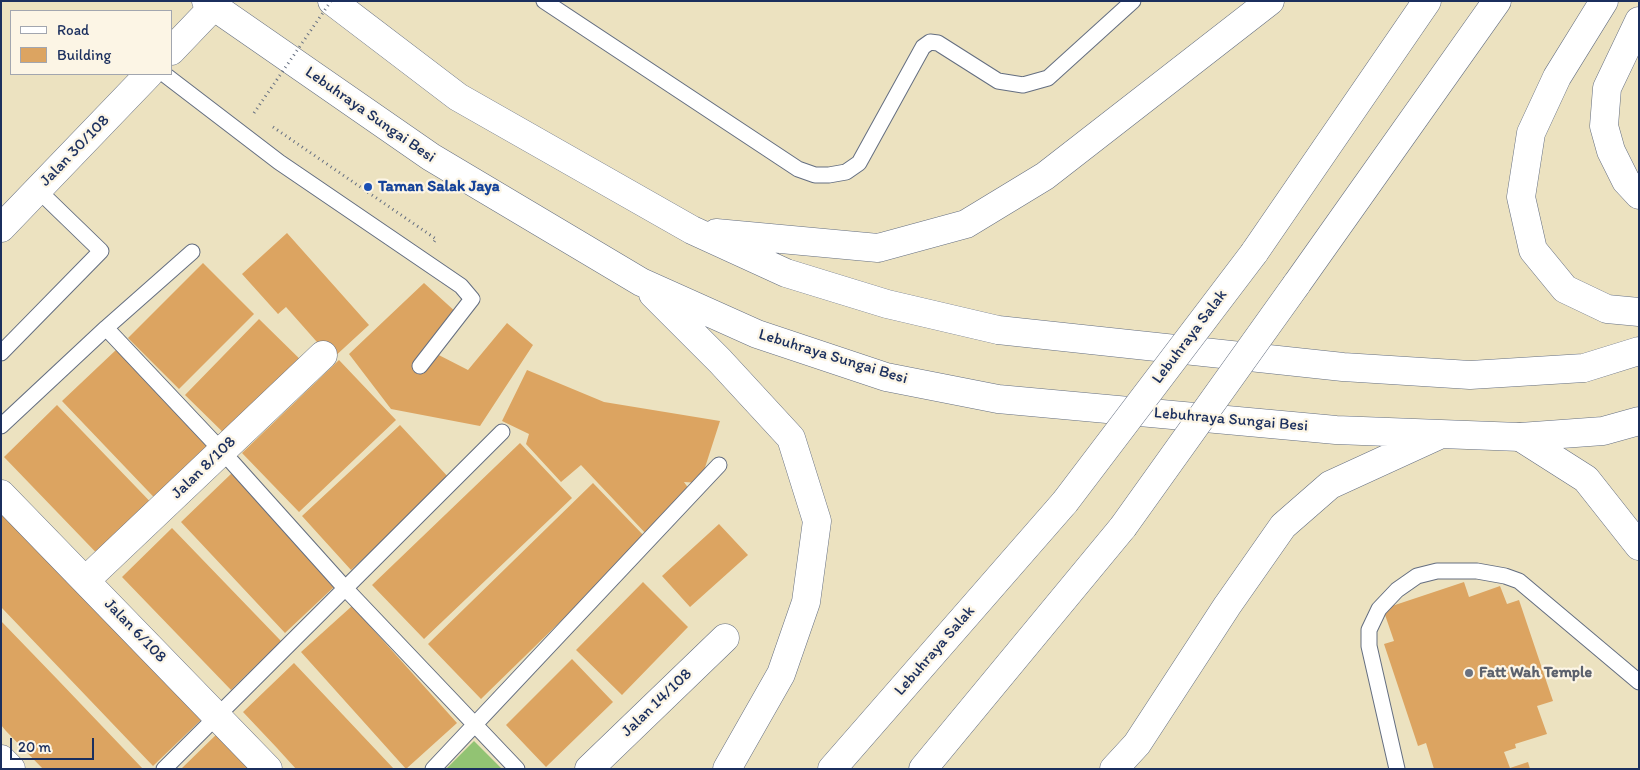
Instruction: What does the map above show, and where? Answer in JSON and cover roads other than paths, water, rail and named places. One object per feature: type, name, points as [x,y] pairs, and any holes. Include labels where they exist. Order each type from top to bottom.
[{"type":"main road","points":[[331,1],[458,97],[692,230],[786,273],[887,304],[998,330],[1343,367],[1470,376],[1584,368],[1639,351]]},
{"type":"main road","points":[[692,230],[878,248],[966,224],[1045,176],[1270,1]]},
{"type":"main road","name":"Lebuhraya Salak","points":[[832,769],[1065,502],[1254,253],[1427,1]]},
{"type":"main road","points":[[923,769],[1123,527],[1497,1]]},
{"type":"main road","points":[[1604,1],[1557,77],[1531,133],[1521,197],[1534,250],[1565,289],[1607,309],[1639,312]]},
{"type":"main road","points":[[172,50],[210,4]]},
{"type":"main road","name":"Lebuhraya Sungai Besi","points":[[210,4],[431,157],[641,282],[757,334],[886,377],[998,399],[1336,430],[1520,436],[1603,431],[1639,421]]},
{"type":"main road","points":[[1639,21],[1607,88],[1604,126],[1611,151],[1626,181],[1639,195]]},
{"type":"main road","name":"Jalan 30/108","points":[[1,228],[148,75]]},
{"type":"main road","points":[[641,282],[720,361],[791,438],[817,521],[806,602],[781,674],[727,769]]},
{"type":"main road","name":"Jalan 8/108","points":[[86,580],[323,355]]},
{"type":"main road","points":[[1114,769],[1138,744],[1227,606],[1283,526],[1330,486],[1440,434]]},
{"type":"main road","points":[[1520,436],[1586,478],[1639,546]]},
{"type":"main road","name":"Jalan 6/108","points":[[1,494],[268,769]]},
{"type":"main road","name":"Jalan 14/108","points":[[589,769],[725,638]]},
{"type":"main road","points":[[1,759],[11,769]]},
{"type":"lane","points":[[544,1],[798,169],[815,175],[829,175],[846,172],[859,163],[923,47],[930,42],[938,44],[998,81],[1023,85],[1048,78],[1133,1]]},
{"type":"lane","points":[[165,75],[279,162],[461,286],[472,299],[420,366]]},
{"type":"lane","points":[[1,354],[101,251],[38,190]]},
{"type":"lane","points":[[1,426],[106,328],[192,252]]},
{"type":"lane","points":[[106,328],[222,451],[345,588],[517,769]]},
{"type":"lane","points":[[164,769],[502,432]]},
{"type":"lane","points":[[433,769],[719,466]]},
{"type":"lane","points":[[1397,769],[1369,646],[1369,630],[1379,609],[1397,590],[1417,576],[1437,571],[1477,571],[1505,576],[1519,582],[1639,682]]},
{"type":"place","name":"Taman Salak Jaya","points":[[368,187]]},
{"type":"place","name":"Fatt Wah Temple","points":[[1469,673]]}]
